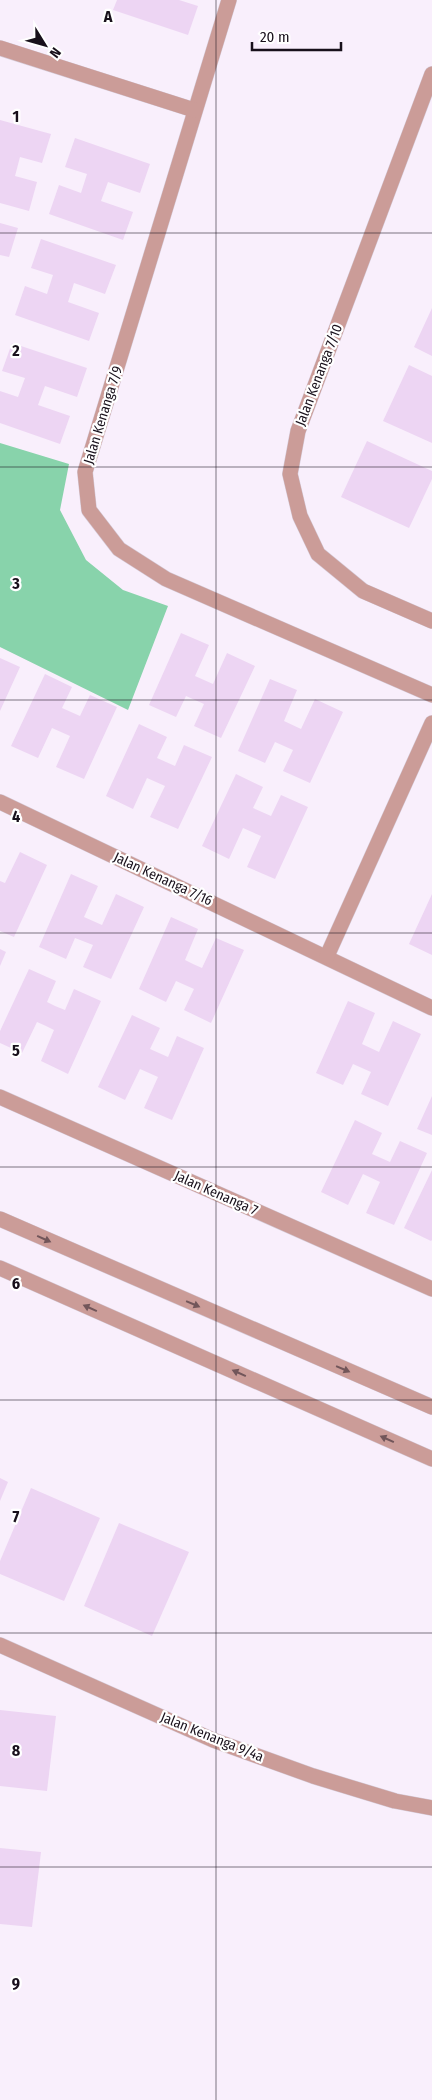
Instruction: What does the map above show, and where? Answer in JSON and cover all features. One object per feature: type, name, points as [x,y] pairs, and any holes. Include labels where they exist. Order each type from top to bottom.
[{"type":"street","name":"Jalan Kenanga 7/9","points":[[229,0],[194,110],[86,472],[89,510],[119,549],[166,579],[432,695]]},
{"type":"street","points":[[0,48],[194,110]]},
{"type":"street","name":"Jalan Kenanga 7/10","points":[[432,74],[298,431],[290,474],[300,516],[318,554],[362,591],[432,622]]},
{"type":"street","points":[[326,956],[432,723]]},
{"type":"street","name":"Jalan Kenanga 7/16","points":[[0,802],[432,1008]]},
{"type":"street","name":"Jalan Kenanga 7","points":[[0,1097],[432,1289]]},
{"type":"street","points":[[0,1219],[432,1407]]},
{"type":"street","points":[[0,1268],[432,1459]]},
{"type":"street","name":"Jalan Kenanga 9/4a","points":[[0,1645],[213,1740],[313,1776],[395,1801],[432,1808]]},
{"type":"green space","points":[[0,443],[69,464],[60,510],[86,560],[123,590],[168,606],[128,710],[0,647]]},
{"type":"building","points":[[117,0],[179,0],[198,6],[188,35],[113,10]]},
{"type":"building","points":[[0,120],[51,134],[42,163],[20,157],[15,176],[37,182],[29,211],[0,203]]},
{"type":"building","points":[[75,138],[150,164],[140,193],[108,182],[101,201],[133,212],[123,240],[49,214],[59,185],[81,193],[87,174],[65,167]]},
{"type":"building","points":[[0,223],[18,228],[9,257],[0,255]]},
{"type":"building","points":[[41,239],[116,265],[105,294],[74,283],[68,302],[99,313],[89,341],[15,315],[25,286],[47,294],[53,275],[31,268]]},
{"type":"building","points":[[432,308],[432,356],[414,347]]},
{"type":"building","points":[[12,343],[87,368],[77,397],[45,386],[38,405],[70,416],[60,444],[0,423],[0,391],[18,397],[25,378],[2,371]]},
{"type":"building","points":[[409,365],[432,376],[432,443],[383,421]]},
{"type":"building","points":[[367,441],[432,471],[432,479],[409,528],[341,497]]},
{"type":"building","points":[[181,633],[209,645],[195,676],[213,684],[227,653],[255,666],[221,738],[194,726],[204,704],[186,696],[176,717],[149,705]]},
{"type":"building","points":[[0,658],[20,667],[0,711]]},
{"type":"building","points":[[45,674],[72,687],[62,708],[80,716],[90,695],[117,707],[84,779],[56,767],[70,736],[52,728],[38,758],[11,746]]},
{"type":"building","points":[[270,679],[297,690],[284,721],[301,729],[315,699],[343,712],[310,783],[283,771],[293,750],[275,742],[265,763],[238,751]]},
{"type":"building","points":[[139,724],[167,737],[157,758],[175,766],[184,745],[212,757],[178,829],[150,817],[165,786],[147,778],[133,809],[106,796]]},
{"type":"building","points":[[236,774],[263,787],[253,808],[271,816],[281,795],[308,807],[275,879],[247,867],[261,836],[243,828],[229,859],[202,846]]},
{"type":"building","points":[[20,852],[47,865],[14,937],[0,931],[0,881],[5,883]]},
{"type":"building","points":[[71,874],[98,886],[84,917],[102,925],[116,894],[144,907],[111,979],[83,967],[93,945],[75,938],[66,959],[39,947]]},
{"type":"building","points":[[432,894],[432,955],[409,944]]},
{"type":"building","points":[[171,917],[198,929],[185,960],[193,964],[202,968],[216,938],[244,950],[211,1023],[184,1010],[194,989],[176,981],[166,1002],[139,989]]},
{"type":"building","points":[[0,949],[6,952],[0,966]]},
{"type":"building","points":[[29,969],[56,981],[47,1002],[55,1006],[65,1010],[74,989],[101,1001],[68,1074],[41,1061],[54,1030],[46,1026],[37,1022],[22,1053],[0,1043],[0,1031]]},
{"type":"building","points":[[348,1001],[375,1013],[362,1044],[379,1052],[393,1021],[421,1034],[388,1106],[361,1094],[371,1072],[353,1064],[343,1085],[316,1073]]},
{"type":"building","points":[[132,1015],[160,1028],[150,1049],[168,1057],[177,1036],[204,1048],[172,1120],[144,1108],[158,1077],[140,1069],[125,1100],[98,1087]]},
{"type":"building","points":[[432,1096],[432,1135],[417,1129]]},
{"type":"building","points":[[355,1120],[382,1133],[372,1154],[390,1162],[400,1141],[427,1153],[394,1225],[366,1213],[380,1182],[363,1174],[348,1205],[321,1192]]},
{"type":"building","points":[[432,1170],[432,1240],[431,1241],[404,1228]]},
{"type":"building","points":[[0,1478],[8,1482],[0,1501]]},
{"type":"building","points":[[31,1488],[100,1518],[64,1601],[0,1574],[0,1561]]},
{"type":"building","points":[[119,1523],[189,1552],[152,1636],[84,1606]]},
{"type":"building","points":[[0,1710],[56,1716],[47,1791],[0,1786]]},
{"type":"building","points":[[0,1848],[41,1852],[32,1927],[0,1924]]}]
